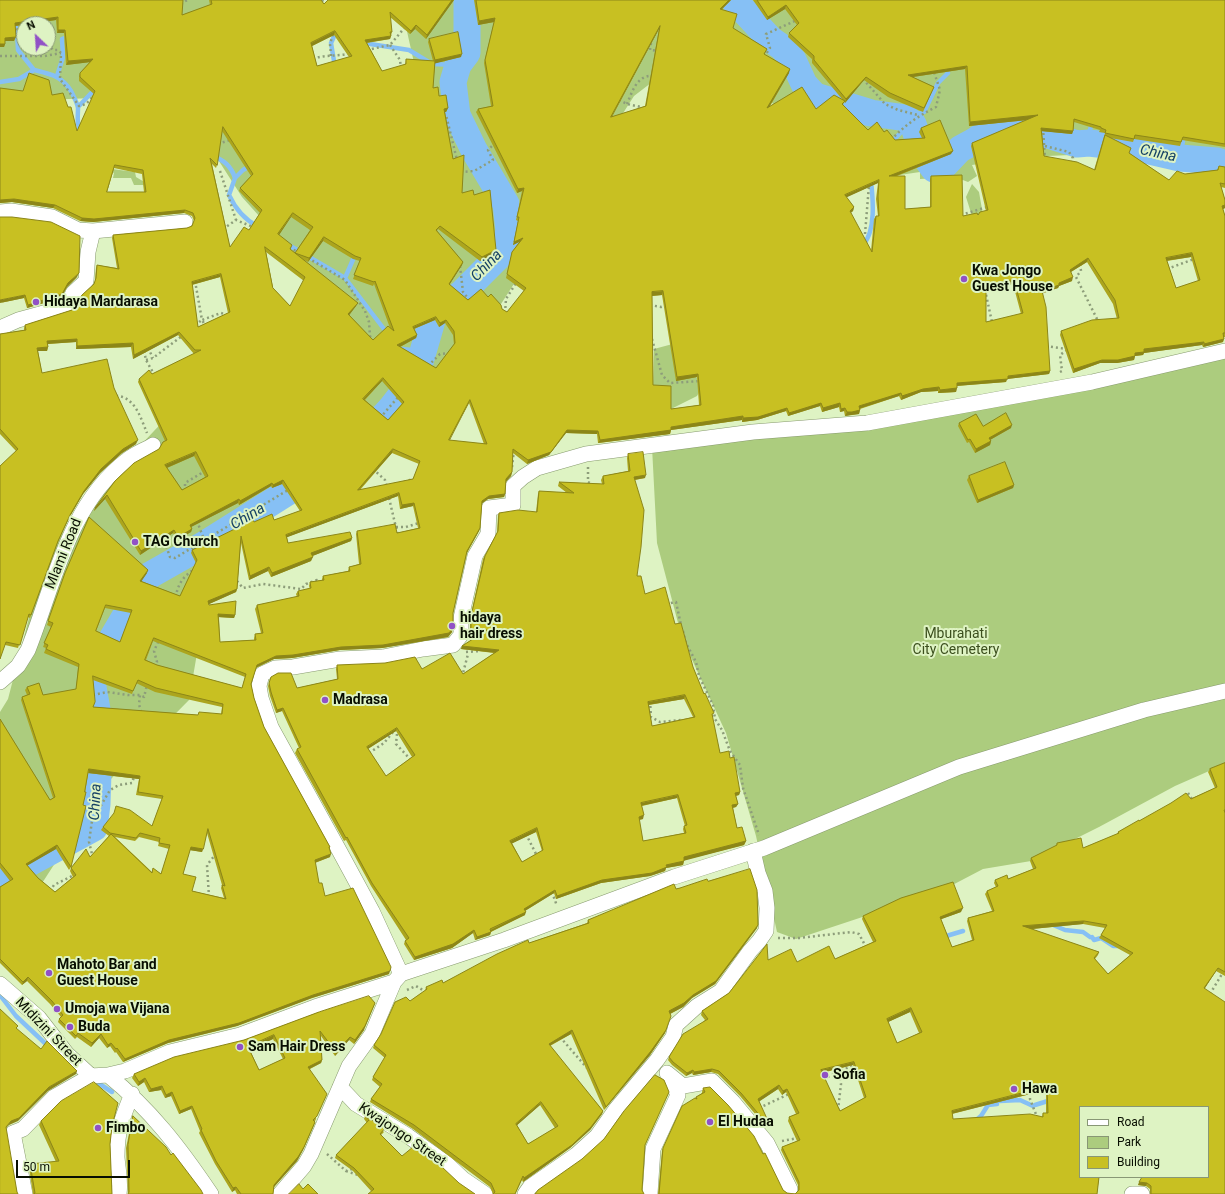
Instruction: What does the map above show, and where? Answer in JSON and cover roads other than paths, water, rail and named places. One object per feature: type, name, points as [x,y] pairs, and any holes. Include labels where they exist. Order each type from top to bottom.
[{"type":"street","points":[[0,212],[11,211],[52,217],[78,230],[93,231],[185,222]]},
{"type":"street","points":[[0,328],[18,320],[68,305],[73,293],[86,281],[88,252],[93,231]]},
{"type":"street","points":[[280,1194],[304,1166],[319,1136],[349,1066],[372,1034],[395,982],[347,865],[271,726],[260,686],[262,674],[275,668],[293,668],[340,659],[383,657],[453,645],[461,635],[461,618],[475,556],[488,534],[489,508],[513,505],[513,486],[523,476],[536,468],[586,454],[746,433],[866,423],[1053,390],[1225,351]]},
{"type":"street","name":"Mlami Road","points":[[0,682],[18,666],[28,650],[70,536],[82,510],[117,468],[128,459],[154,445]]},
{"type":"street","name":"Midizini Street","points":[[0,984],[39,1018],[68,1054],[91,1076],[108,1075],[125,1071],[170,1052],[240,1035],[315,1007],[395,982],[674,876],[759,849],[959,767],[1144,710],[1225,691]]},
{"type":"street","points":[[525,1194],[530,1187],[576,1155],[597,1136],[616,1109],[657,1060],[673,1037],[676,1025],[697,1006],[721,991],[750,951],[759,942],[766,931],[767,908],[765,891],[758,873],[759,849]]},
{"type":"street","points":[[650,1194],[653,1149],[678,1095],[672,1080],[657,1060]]},
{"type":"street","points":[[667,1074],[683,1086],[712,1081],[733,1102],[767,1143],[790,1189]]},
{"type":"street","points":[[108,1075],[132,1094],[162,1126],[211,1194]]},
{"type":"street","points":[[25,1194],[7,1135],[23,1129],[54,1097],[91,1076]]},
{"type":"street","name":"Kwajongo Street","points":[[340,1087],[356,1104],[399,1129],[485,1194]]},
{"type":"street","points":[[119,1194],[121,1183],[117,1158],[119,1124],[132,1094]]},
{"type":"street","points":[[1132,1194],[1142,1194]]},
{"type":"waterway","points":[[460,0],[463,2],[466,0]]},
{"type":"waterway","name":"China","points":[[363,439],[392,407],[416,376],[433,317],[463,292],[503,252],[509,231],[506,204],[474,150],[457,115],[453,82],[458,65],[467,53],[467,0]]},
{"type":"waterway","points":[[734,0],[770,39],[783,48],[793,60],[804,84],[815,96],[871,113],[906,118],[913,124],[923,154],[934,169],[940,170],[960,149],[991,130],[998,129],[1044,134]]},
{"type":"waterway","points":[[14,20],[17,32],[18,50],[34,70]]},
{"type":"waterway","points":[[335,67],[331,43],[337,30]]},
{"type":"waterway","points":[[57,76],[63,57],[62,39],[70,36]]},
{"type":"waterway","points":[[365,38],[370,44],[409,50],[432,64],[458,65]]},
{"type":"waterway","points":[[906,118],[924,112],[938,83],[948,73],[947,66]]},
{"type":"waterway","points":[[0,82],[19,79],[34,70],[50,74],[60,79],[71,91],[76,102],[78,108],[78,124],[82,133]]},
{"type":"waterway","points":[[78,107],[96,88]]},
{"type":"waterway","points":[[1000,116],[1001,129]]},
{"type":"waterway","points":[[1089,143],[1089,133],[1092,123]]},
{"type":"waterway","points":[[891,143],[906,127],[913,124]]},
{"type":"waterway","name":"China","points":[[1045,134],[1077,144],[1089,143],[1141,149],[1180,158],[1217,161],[1225,164]]},
{"type":"waterway","points":[[1180,158],[1184,135]]},
{"type":"waterway","points":[[212,156],[220,159],[231,170],[235,178],[229,195],[240,213],[257,226]]},
{"type":"waterway","points":[[235,178],[243,170],[250,166]]},
{"type":"waterway","points":[[863,245],[870,232],[872,223],[873,205],[871,181]]},
{"type":"waterway","points":[[287,244],[345,278],[387,333]]},
{"type":"waterway","points":[[345,278],[355,255]]},
{"type":"waterway","points":[[402,349],[422,351]]},
{"type":"waterway","name":"China","points":[[0,879],[94,828],[97,804],[99,740],[98,715],[92,682],[103,654],[127,613],[136,583],[205,544],[318,473]]},
{"type":"waterway","points":[[1051,924],[1065,930],[1083,932],[1090,937]]},
{"type":"waterway","points":[[943,937],[963,931]]},
{"type":"waterway","points":[[1092,937],[1094,940],[1101,938],[1113,946],[1118,946]]},
{"type":"waterway","points":[[0,995],[16,1016],[49,1047]]},
{"type":"waterway","points":[[95,1081],[112,1092]]},
{"type":"waterway","points":[[1000,1101],[1020,1100],[1033,1106]]},
{"type":"waterway","points":[[1035,1105],[1051,1100]]},
{"type":"waterway","points":[[975,1121],[981,1116],[988,1105],[997,1104]]},
{"type":"place","name":"Kwa Jongo Guest House","points":[[964,279]]},
{"type":"place","name":"Hidaya Mardarasa","points":[[36,302]]},
{"type":"place","name":"TAG Church","points":[[135,542]]},
{"type":"place","name":"hidaya hair dress","points":[[452,626]]},
{"type":"place","name":"Madrasa","points":[[325,700]]},
{"type":"place","name":"Mahoto Bar and Guest House","points":[[49,973]]},
{"type":"place","name":"Umoja wa Vijana","points":[[57,1009]]},
{"type":"place","name":"Buda","points":[[70,1027]]},
{"type":"place","name":"Sam Hair Dress","points":[[240,1047]]},
{"type":"place","name":"Sofia","points":[[825,1075]]},
{"type":"place","name":"Hawa","points":[[1014,1089]]},
{"type":"place","name":"El Hudaa","points":[[710,1122]]},
{"type":"place","name":"Fimbo","points":[[98,1128]]},
{"type":"park label","name":"Mburahati City Cemetery","points":[[956,642]]}]
